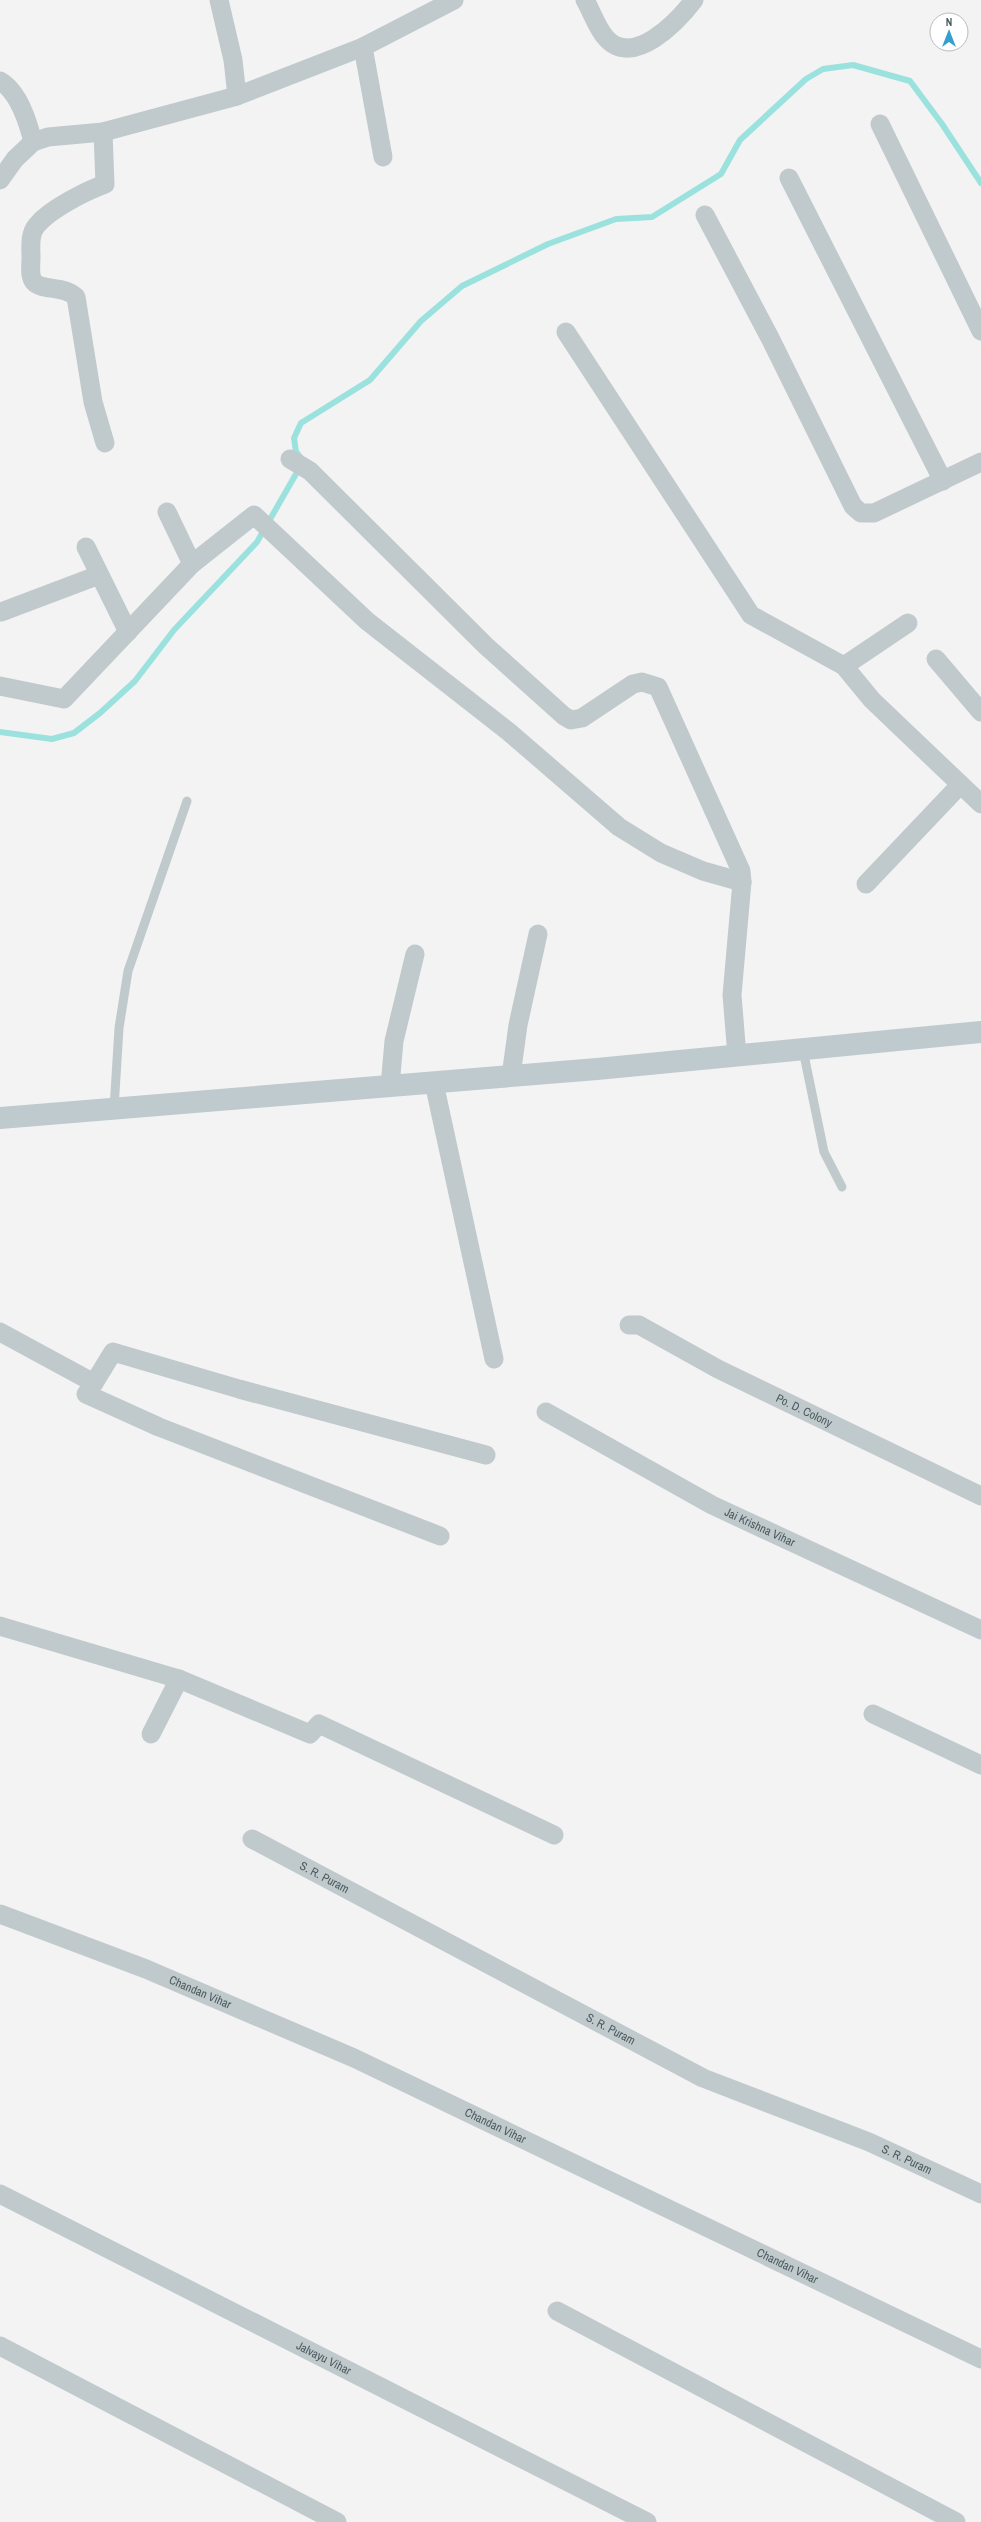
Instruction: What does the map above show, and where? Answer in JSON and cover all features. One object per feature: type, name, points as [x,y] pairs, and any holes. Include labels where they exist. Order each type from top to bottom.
[{"type":"street","points":[[219,0],[233,60],[237,96]]},
{"type":"street","points":[[2,172],[32,142],[48,137],[103,132],[237,96],[363,46],[454,0]]},
{"type":"street","points":[[585,0],[606,39],[624,49],[642,46],[660,36],[694,0]]},
{"type":"street","points":[[363,46],[383,157]]},
{"type":"street","points":[[0,80],[6,84],[27,117],[32,142]]},
{"type":"street","points":[[880,124],[981,331]]},
{"type":"street","points":[[103,132],[105,184],[78,195],[36,225],[31,238],[31,276],[34,282],[40,286],[69,291],[76,297],[93,402],[105,443]]},
{"type":"street","points":[[789,178],[943,481]]},
{"type":"street","points":[[705,215],[770,338],[853,506],[861,513],[874,513],[981,462]]},
{"type":"street","points":[[566,332],[751,615],[844,666],[872,700],[981,804]]},
{"type":"street","points":[[290,459],[310,471],[486,646],[564,716],[571,720],[582,718],[633,684],[642,682],[658,687],[737,863],[742,882],[732,996],[737,1056]]},
{"type":"street","points":[[167,512],[192,564]]},
{"type":"street","points":[[0,686],[64,699],[192,564],[254,515],[367,620],[509,732],[619,827],[661,853],[703,871],[742,882]]},
{"type":"street","points":[[86,547],[128,632]]},
{"type":"street","points":[[1,612],[100,575]]},
{"type":"street","points":[[844,666],[908,623]]},
{"type":"street","points":[[936,658],[981,712]]},
{"type":"street","points":[[866,884],[960,785]]},
{"type":"street","points":[[511,1076],[518,1025],[538,934]]},
{"type":"street","points":[[390,1086],[394,1041],[415,954]]},
{"type":"street","points":[[0,1118],[434,1083],[802,1050],[981,1032]]},
{"type":"street","points":[[434,1083],[494,1360]]},
{"type":"street","name":"Po. D. Colony","points":[[629,1325],[639,1325],[718,1369],[981,1496]]},
{"type":"street","points":[[0,1332],[94,1383]]},
{"type":"street","points":[[440,1536],[159,1427],[86,1394],[113,1352],[239,1389],[486,1455]]},
{"type":"street","name":"Jai Krishna Vihar","points":[[546,1412],[712,1505],[981,1630]]},
{"type":"street","points":[[0,1626],[179,1679],[310,1734],[319,1724],[554,1835]]},
{"type":"street","points":[[151,1734],[179,1679]]},
{"type":"street","points":[[872,1714],[981,1765]]},
{"type":"street","name":"S. R. Puram","points":[[252,1839],[703,2078],[868,2142],[981,2194]]},
{"type":"street","name":"Chandan Vihar","points":[[0,1914],[146,1969],[354,2058],[981,2359]]},
{"type":"street","name":"Jalvayu Vihar","points":[[0,2194],[647,2522]]},
{"type":"street","points":[[557,2310],[956,2522]]},
{"type":"street","points":[[0,2346],[337,2522]]},
{"type":"lane","points":[[114,1109],[119,1028],[128,971],[187,801]]},
{"type":"lane","points":[[802,1050],[824,1152],[842,1187]]},
{"type":"waterway","points":[[301,458],[296,452],[294,438],[301,423],[370,380],[421,321],[462,286],[548,244],[616,219],[652,217],[721,174],[740,140],[806,79],[823,69],[853,65],[910,81],[942,124],[981,183]]},
{"type":"waterway","points":[[0,732],[52,739],[74,733],[100,713],[135,681],[174,630],[257,542],[300,467]]}]
